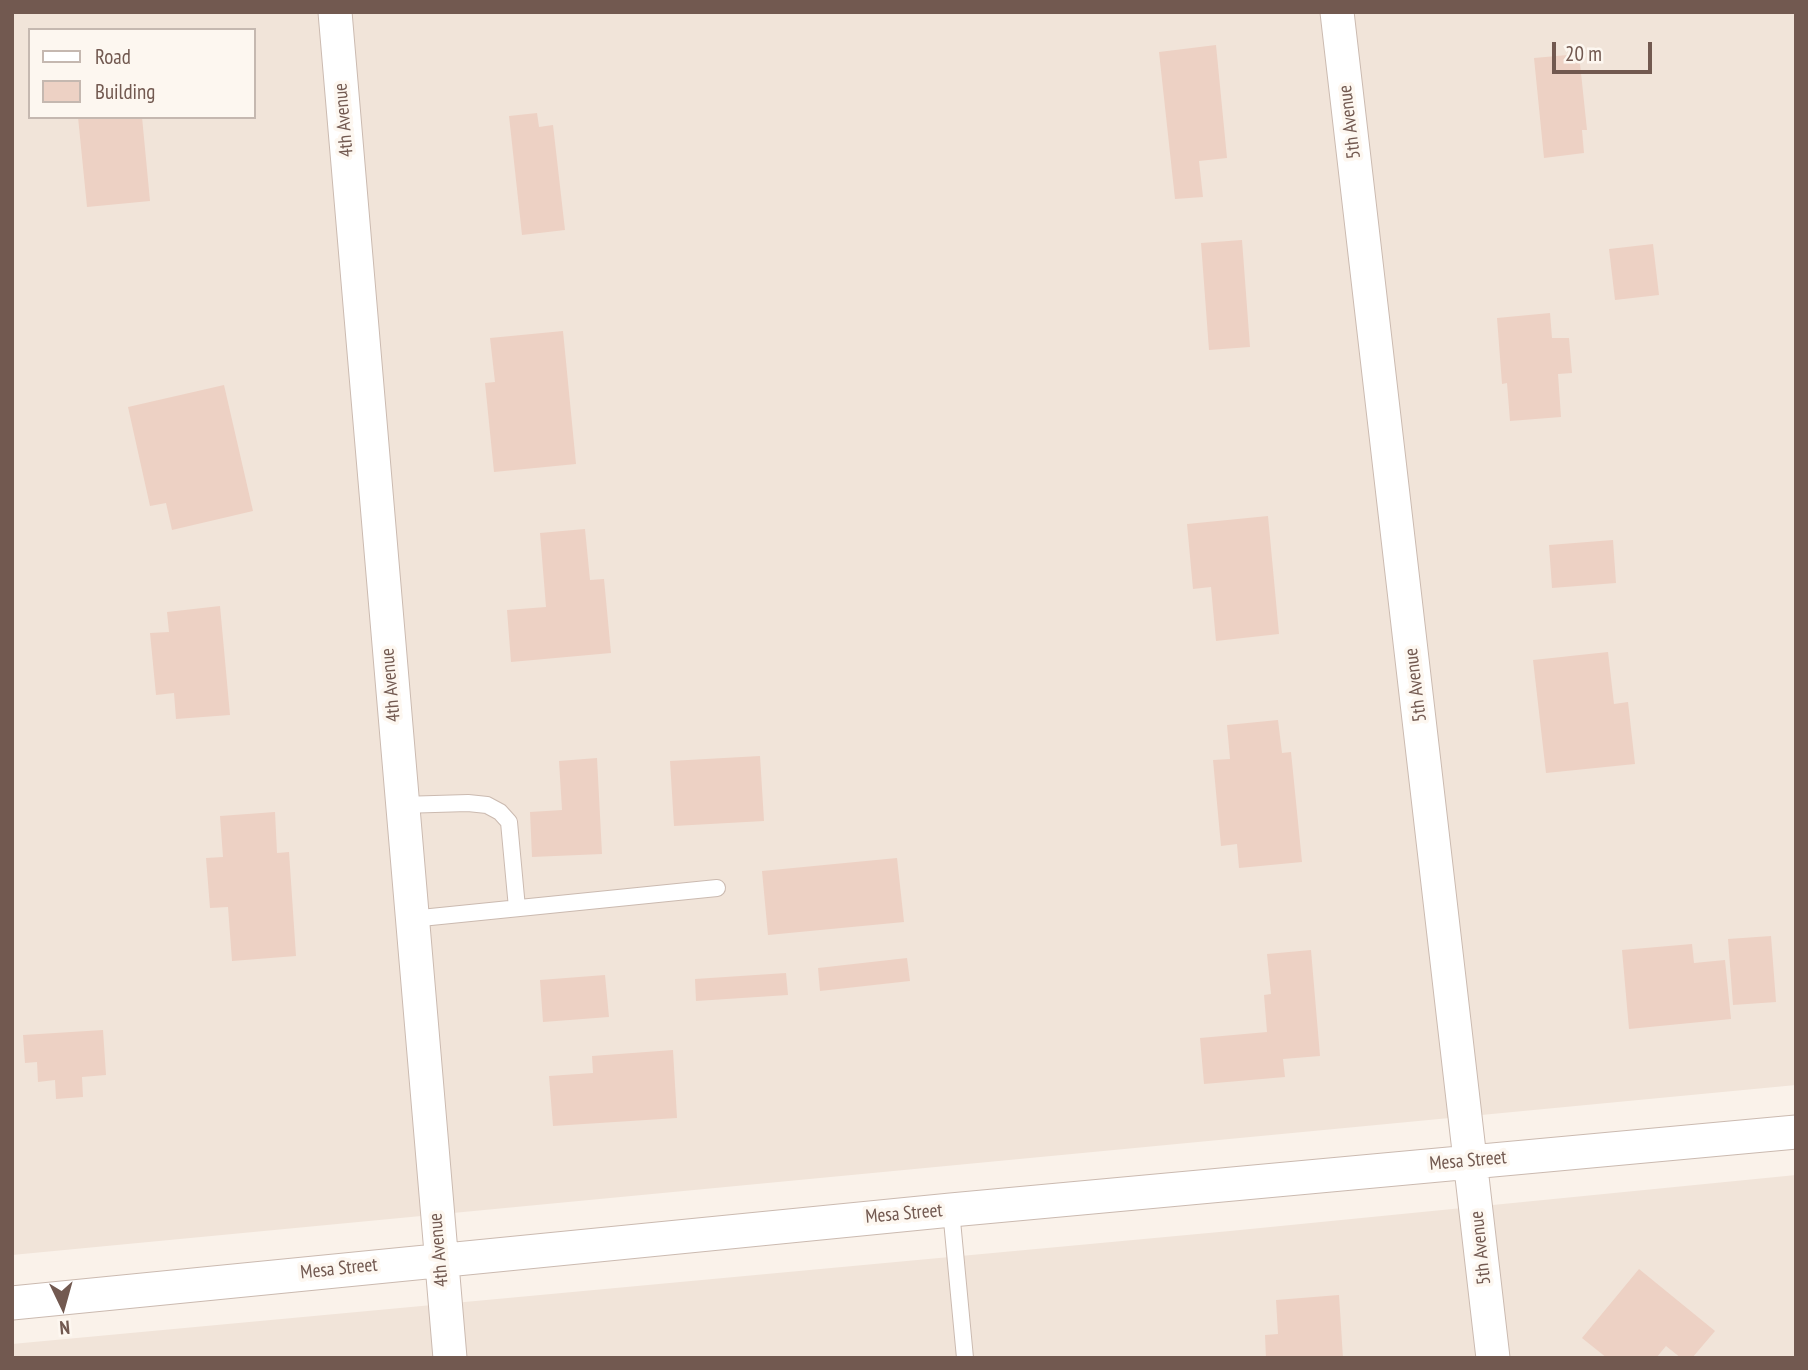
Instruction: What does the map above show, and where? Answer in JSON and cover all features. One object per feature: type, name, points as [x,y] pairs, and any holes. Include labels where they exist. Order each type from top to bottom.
[{"type":"street","name":"4th Avenue","points":[[335,12],[450,1358]]},
{"type":"street","name":"5th Avenue","points":[[1337,12],[1493,1358]]},
{"type":"street","name":"Mesa Street","points":[[12,1303],[1471,1160],[1796,1132]]},
{"type":"lane","points":[[401,805],[468,803],[487,806],[500,812],[509,822],[517,908]]},
{"type":"lane","points":[[411,919],[717,888]]},
{"type":"lane","points":[[951,1210],[965,1358]]},
{"type":"shaded area","points":[[12,12],[1796,12],[1796,1085],[12,1255]]},
{"type":"shaded area","points":[[1796,1175],[1796,1358],[12,1358],[12,1344],[1230,1231]]},
{"type":"building","points":[[1216,45],[1227,158],[1199,161],[1203,197],[1175,199],[1159,52]]},
{"type":"building","points":[[1579,54],[1587,130],[1582,130],[1584,153],[1544,158],[1534,58]]},
{"type":"building","points":[[537,113],[539,127],[553,125],[565,230],[522,235],[509,116]]},
{"type":"building","points":[[78,119],[142,119],[150,201],[87,207]]},
{"type":"building","points":[[1242,240],[1250,347],[1209,350],[1201,243]]},
{"type":"building","points":[[1653,244],[1659,295],[1615,300],[1609,249]]},
{"type":"building","points":[[1550,313],[1552,338],[1569,338],[1572,373],[1558,374],[1561,417],[1510,421],[1507,383],[1502,384],[1497,318]]},
{"type":"building","points":[[563,331],[576,464],[494,472],[485,383],[495,382],[490,338]]},
{"type":"building","points":[[224,385],[253,511],[172,530],[166,503],[150,506],[128,407]]},
{"type":"building","points":[[1268,516],[1279,634],[1216,641],[1211,587],[1193,589],[1187,524]]},
{"type":"building","points":[[585,529],[590,580],[604,579],[611,653],[511,662],[507,610],[546,607],[540,533]]},
{"type":"building","points":[[1613,540],[1616,583],[1552,588],[1549,545]]},
{"type":"building","points":[[220,606],[230,715],[176,719],[174,693],[156,695],[150,633],[169,632],[167,612]]},
{"type":"building","points":[[1608,652],[1614,704],[1628,702],[1635,764],[1546,773],[1533,660]]},
{"type":"building","points":[[1278,720],[1282,753],[1291,752],[1302,862],[1239,868],[1237,844],[1221,846],[1213,760],[1230,759],[1227,725]]},
{"type":"building","points":[[760,756],[764,821],[674,826],[670,761]]},
{"type":"building","points":[[597,758],[602,854],[532,857],[530,812],[562,810],[559,761]]},
{"type":"building","points":[[275,812],[277,853],[289,852],[296,956],[232,961],[228,907],[210,908],[206,858],[223,857],[220,816]]},
{"type":"building","points":[[897,858],[904,922],[768,935],[762,871]]},
{"type":"building","points":[[1771,936],[1776,1002],[1733,1005],[1728,939]]},
{"type":"building","points":[[1692,944],[1694,963],[1725,960],[1731,1019],[1629,1029],[1622,950]]},
{"type":"building","points":[[1311,950],[1320,1056],[1283,1059],[1285,1077],[1204,1084],[1200,1038],[1267,1032],[1264,995],[1271,994],[1267,954]]},
{"type":"building","points":[[907,958],[910,981],[820,991],[818,968]]},
{"type":"building","points":[[786,973],[788,995],[696,1001],[695,979]]},
{"type":"building","points":[[605,975],[609,1017],[543,1022],[540,980]]},
{"type":"building","points":[[103,1030],[106,1075],[82,1077],[83,1097],[56,1099],[55,1080],[38,1082],[37,1062],[25,1063],[23,1035]]},
{"type":"building","points":[[673,1050],[677,1118],[553,1126],[549,1076],[593,1073],[592,1056]]},
{"type":"building","points":[[1639,1269],[1715,1331],[1692,1358],[1681,1358],[1666,1346],[1656,1358],[1607,1358],[1582,1338]]},
{"type":"building","points":[[1339,1295],[1343,1358],[1266,1358],[1265,1335],[1278,1334],[1276,1300]]}]
